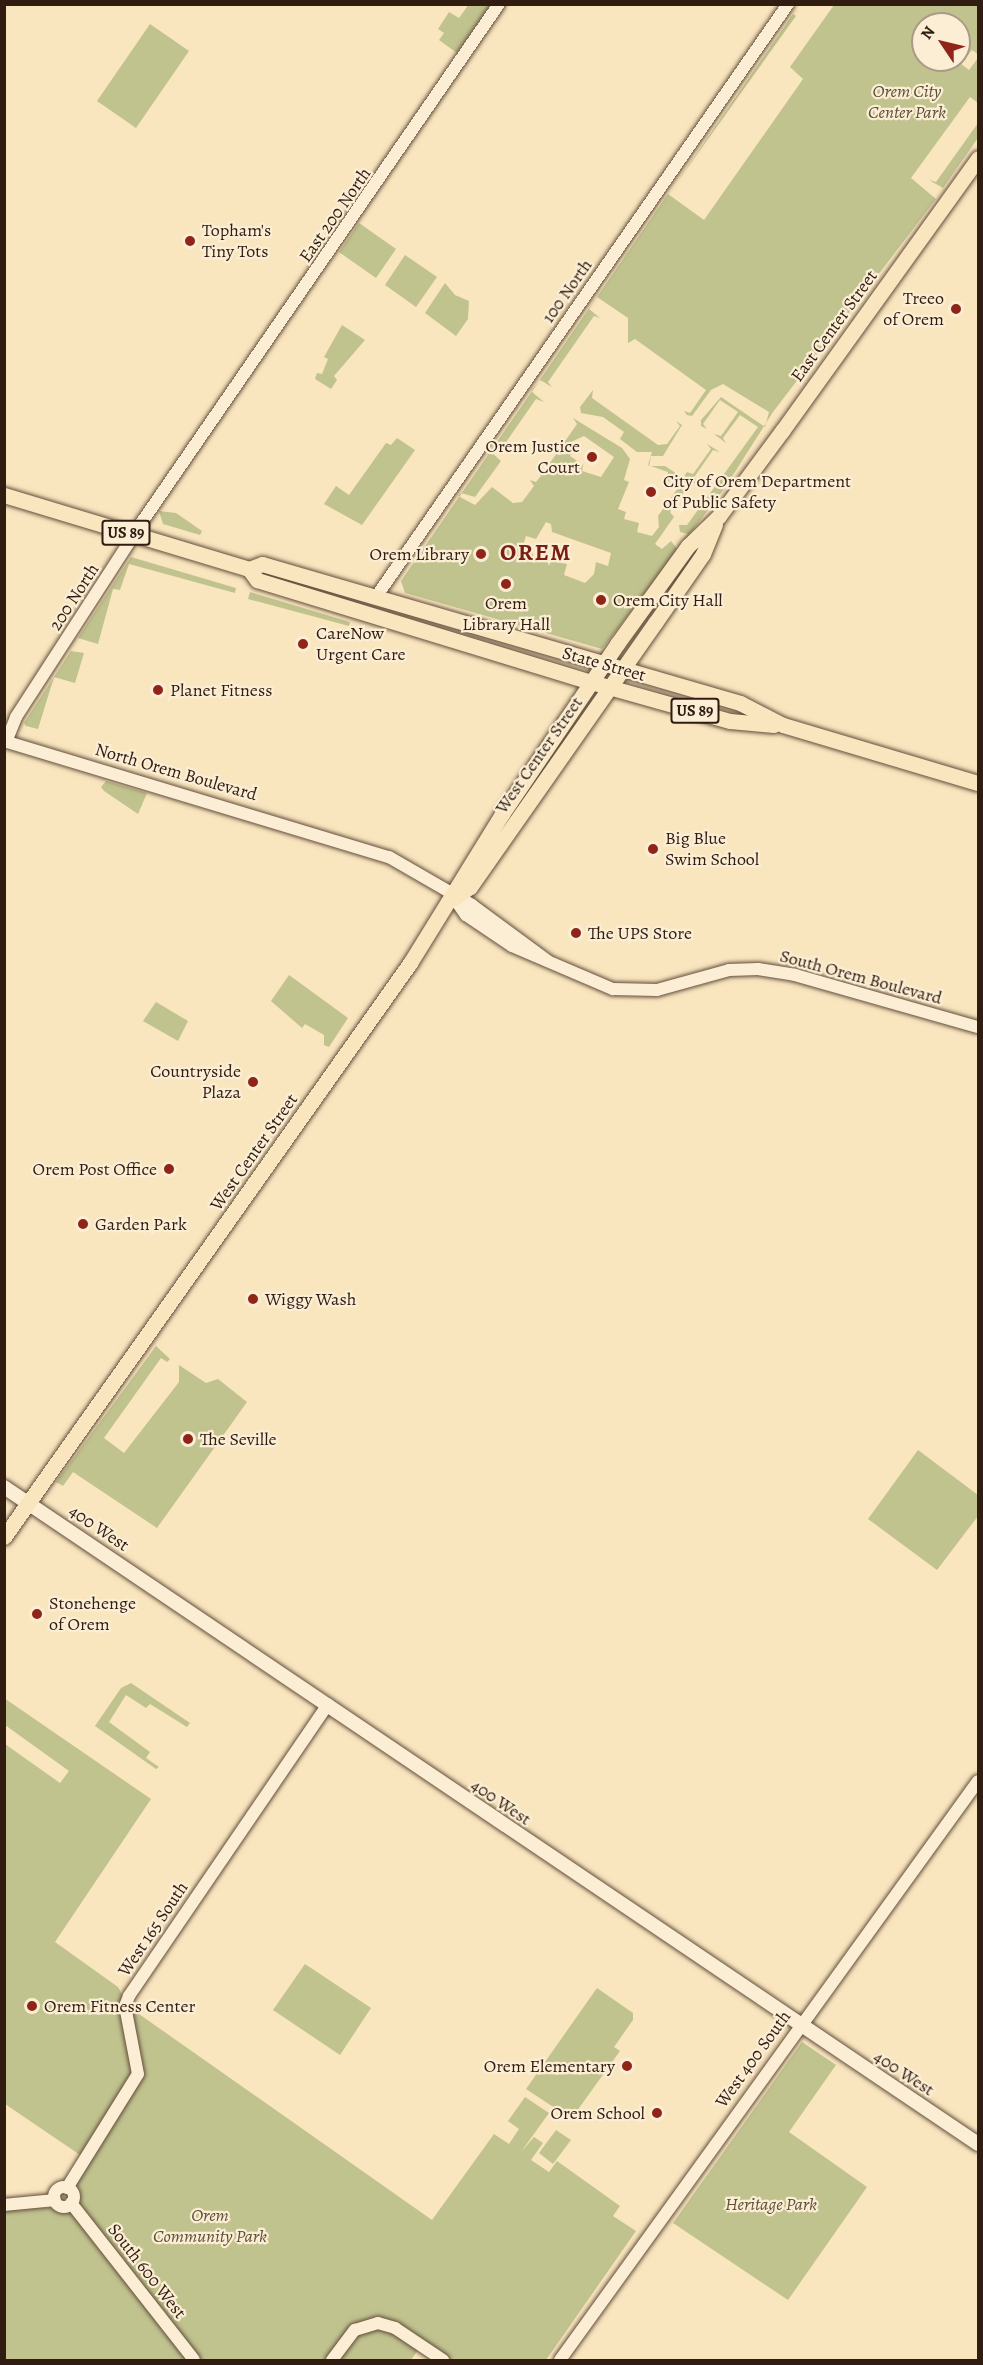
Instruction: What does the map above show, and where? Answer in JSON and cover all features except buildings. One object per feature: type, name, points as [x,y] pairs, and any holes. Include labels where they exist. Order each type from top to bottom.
[{"type":"main road","name":"East Center Street","points":[[604,663],[688,546],[718,516],[978,158]]},
{"type":"main road","name":"State Street","points":[[4,495],[249,569],[262,564],[623,668],[740,703],[783,725],[978,783]]},
{"type":"main road","name":"East Center Street","points":[[623,668],[703,554],[718,516]]},
{"type":"main road","name":"State Street","points":[[249,569],[257,580],[591,682],[730,721],[783,725]]},
{"type":"main road","points":[[340,606],[376,597]]},
{"type":"main road","name":"West Center Street","points":[[4,1537],[454,898],[459,879],[604,663]]},
{"type":"main road","name":"West Center Street","points":[[454,898],[470,887],[623,668]]},
{"type":"main road","name":"400 West","points":[[4,1487],[978,2144]]},
{"type":"street","name":"East 200 North","points":[[197,444],[499,4]]},
{"type":"street","name":"100 North","points":[[376,597],[788,4]]},
{"type":"street","name":"200 North","points":[[5,742],[16,717],[197,444]]},
{"type":"street","name":"North Orem Boulevard","points":[[5,742],[336,837],[402,862],[454,898]]},
{"type":"street","name":"South Orem Boulevard","points":[[454,898],[466,915],[504,941],[594,983],[640,991],[729,970],[758,969],[795,975],[978,1027]]},
{"type":"street","name":"West 165 South","points":[[55,2200],[57,2190],[67,2188],[138,2074],[125,2006],[129,1996],[328,1704]]},
{"type":"street","name":"West 400 South","points":[[560,2361],[978,1781]]},
{"type":"street","points":[[4,2205],[55,2200],[60,2206],[71,2203],[73,2193],[67,2188]]},
{"type":"street","name":"South 600 West","points":[[71,2203],[194,2361]]},
{"type":"street","points":[[332,2361],[356,2330],[378,2324],[395,2328],[443,2361]]},
{"type":"green space","points":[[469,4],[491,5],[457,53],[439,40],[444,33],[438,29],[449,12],[459,18]]},
{"type":"green space","name":"Orem City Center Park","points":[[834,5],[978,5],[978,54],[971,51],[971,12],[911,12],[911,72],[971,72],[971,67],[978,58],[978,103],[970,97],[911,178],[936,199],[766,423],[769,412],[723,384],[711,390],[692,416],[687,415],[684,411],[690,413],[706,390],[635,339],[628,343],[628,318],[597,297],[668,194],[704,220],[803,79],[790,67]]},
{"type":"green space","points":[[793,14],[796,16],[675,185]]},
{"type":"green space","points":[[150,24],[189,51],[136,128],[97,101]]},
{"type":"green space","name":"Orem City Center Park","points":[[978,123],[978,138],[943,188],[929,180],[936,182]]},
{"type":"green space","points":[[359,223],[396,249],[376,278],[339,252]]},
{"type":"green space","points":[[405,255],[437,277],[416,307],[385,285]]},
{"type":"green space","points":[[445,283],[455,295],[469,301],[468,319],[456,336],[425,313]]},
{"type":"green space","name":"Orem City Center Park","points":[[592,304],[589,309],[600,318],[594,316],[548,382],[552,387],[540,380]]},
{"type":"green space","points":[[342,325],[365,340],[334,376],[337,380],[331,389],[315,379],[317,373],[322,374],[328,359],[324,357]]},
{"type":"green space","points":[[593,390],[592,398],[658,445],[667,444],[680,426],[676,421],[682,425],[663,456],[651,456],[648,465],[652,452],[637,452],[620,439],[624,432],[603,417],[581,413],[580,407]]},
{"type":"green space","points":[[532,392],[544,402],[536,399],[504,445],[510,451],[496,443]]},
{"type":"green space","points":[[721,397],[764,426],[724,489],[602,649],[405,593],[401,581],[459,497],[475,505],[492,487],[513,503],[522,502],[534,486],[530,480],[536,482],[541,476],[536,470],[543,473],[577,424],[573,418],[622,448],[630,459],[624,480],[629,482],[618,509],[626,512],[624,519],[639,523],[637,532],[652,536],[659,527],[658,516],[678,488],[667,480],[668,472],[651,466],[665,466],[683,478],[687,472],[693,474],[711,449],[707,444],[720,452],[713,450],[695,476],[698,484],[691,482],[670,512],[674,517],[655,544],[662,549],[671,541],[677,549],[688,534],[680,532],[679,525],[687,525],[758,427],[740,415],[723,438],[726,443],[714,434],[721,436],[738,412],[720,400],[703,424],[707,429],[701,426],[701,420]],"holes":[[[584,436],[614,457],[601,477],[582,471],[583,465],[570,456],[575,447],[571,442]],[[546,522],[551,524],[552,532],[611,553],[608,566],[596,562],[594,574],[585,583],[564,575],[567,564],[551,561],[549,566],[547,560],[534,559],[532,552],[522,549],[526,536],[536,539]]]},
{"type":"green space","points":[[397,438],[415,450],[362,525],[324,504],[336,486],[349,495],[386,443],[391,445]]},
{"type":"green space","points":[[490,451],[501,461],[475,497],[462,493]]},
{"type":"green space","points":[[159,511],[176,513],[202,531],[200,535],[163,524]]},
{"type":"green space","points":[[131,557],[236,588],[235,593],[129,564],[120,590],[113,589],[98,644],[78,638]]},
{"type":"green space","points":[[250,592],[350,622],[349,626],[248,599]]},
{"type":"green space","points":[[71,651],[84,653],[75,683],[54,677]]},
{"type":"green space","points":[[54,677],[38,729],[26,726],[24,723]]},
{"type":"green space","points":[[106,781],[147,793],[138,814],[104,791],[101,787]]},
{"type":"green space","points":[[289,975],[348,1018],[329,1047],[324,1045],[324,1035],[305,1024],[302,1028],[271,1001]]},
{"type":"green space","points":[[156,1002],[188,1021],[178,1041],[143,1021]]},
{"type":"green space","points":[[156,1346],[170,1359],[167,1362],[161,1358],[104,1438],[124,1453],[179,1382],[179,1365],[206,1383],[218,1379],[247,1402],[157,1528],[73,1472],[63,1486],[56,1482]]},
{"type":"green space","points":[[918,1450],[978,1495],[978,1516],[937,1570],[868,1519]]},
{"type":"green space","points":[[131,1683],[190,1723],[187,1727],[150,1704],[146,1708],[126,1695],[109,1722],[150,1752],[146,1758],[159,1767],[156,1769],[95,1726],[121,1688]]},
{"type":"green space","name":"Orem Community Park","points":[[4,1698],[151,1799],[55,1942],[118,1987],[129,2007],[432,2220],[494,2134],[509,2144],[519,2129],[508,2121],[525,2097],[549,2113],[521,2152],[534,2137],[543,2143],[531,2160],[549,2172],[557,2161],[620,2206],[613,2216],[636,2231],[546,2360],[433,2360],[418,2350],[411,2360],[5,2360],[5,2211],[43,2207],[65,2211],[78,2203],[77,2180],[89,2161],[5,2104],[5,1744],[60,1783],[69,1771],[5,1725]]},
{"type":"green space","points":[[305,1964],[371,2008],[340,2055],[273,2010]]},
{"type":"green space","points":[[597,1988],[633,2013],[633,2020],[614,2047],[620,2051],[574,2115],[567,2116],[526,2089]]},
{"type":"green space","name":"Heritage Park","points":[[802,2042],[836,2065],[789,2132],[867,2187],[788,2300],[673,2223]]},
{"type":"green space","points":[[556,2130],[571,2140],[553,2164],[539,2153]]},
{"type":"place","name":"Topham's Tiny Tots","points":[[190,241]]},
{"type":"place","name":"Treeo of Orem","points":[[956,309]]},
{"type":"place","name":"Orem Justice Court","points":[[592,457]]},
{"type":"place","name":"City of Orem Department of Public Safety","points":[[651,492]]},
{"type":"place","name":"Orem Library","points":[[481,554]]},
{"type":"place","name":"Orem Library Hall","points":[[506,584]]},
{"type":"place","name":"Orem City Hall","points":[[601,600]]},
{"type":"place","name":"CareNow Urgent Care","points":[[303,644]]},
{"type":"place","name":"Planet Fitness","points":[[158,690]]},
{"type":"place","name":"Big Blue Swim School","points":[[653,849]]},
{"type":"place","name":"The UPS Store","points":[[576,933]]},
{"type":"place","name":"Countryside Plaza","points":[[253,1082]]},
{"type":"place","name":"Orem Post Office","points":[[169,1169]]},
{"type":"place","name":"Garden Park","points":[[83,1224]]},
{"type":"place","name":"Wiggy Wash","points":[[253,1299]]},
{"type":"place","name":"The Seville","points":[[188,1439]]},
{"type":"place","name":"Stonehenge of Orem","points":[[37,1614]]},
{"type":"place","name":"Orem Fitness Center","points":[[32,2006]]},
{"type":"place","name":"Orem Elementary","points":[[627,2066]]},
{"type":"place","name":"Orem School","points":[[657,2113]]},
{"type":"district","name":"OREM","points":[[536,553]]}]
